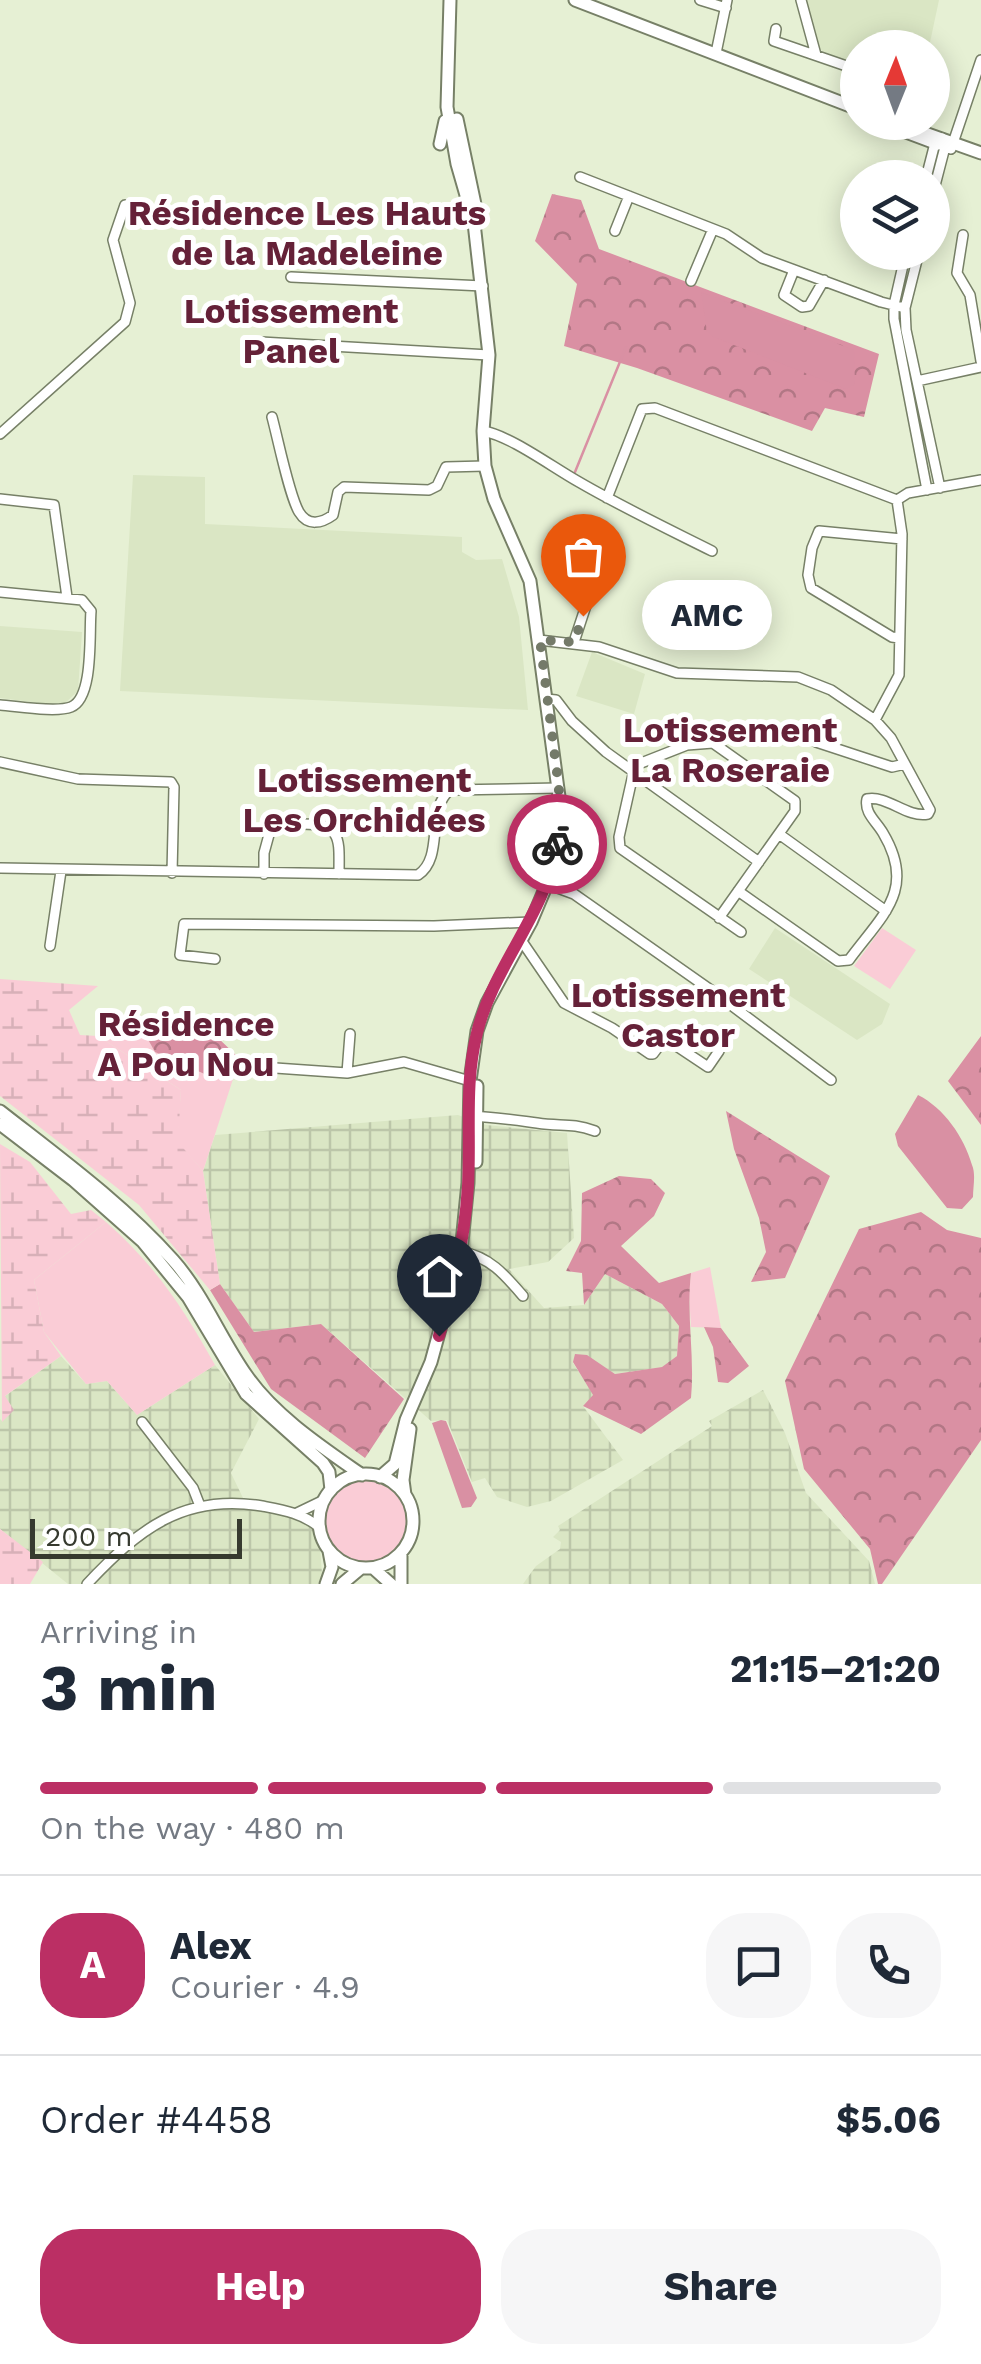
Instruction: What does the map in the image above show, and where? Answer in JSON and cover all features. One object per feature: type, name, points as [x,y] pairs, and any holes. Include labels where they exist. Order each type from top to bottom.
[{"type":"main road","points":[[575,0],[840,101]]},
{"type":"main road","points":[[450,3],[450,82],[442,150],[457,164]]},
{"type":"main road","points":[[450,82],[476,211],[474,223]]},
{"type":"main road","points":[[448,107],[457,164],[474,223],[483,286],[489,355],[483,430],[485,466],[494,499],[530,581],[559,788],[557,842],[547,884],[477,1031],[470,1080],[473,1116]]},
{"type":"main road","points":[[936,140],[981,156]]},
{"type":"main road","points":[[380,1477],[395,1464],[406,1420],[431,1362],[461,1252],[480,1045],[496,985]]},
{"type":"main road","points":[[0,1111],[78,1171],[149,1234],[202,1299],[260,1393],[362,1475]]},
{"type":"main road","points":[[0,1124],[143,1242],[188,1297],[246,1394],[329,1472],[319,1527],[332,1567],[326,1584]]},
{"type":"main road","points":[[401,1584],[401,1553],[413,1524],[403,1480],[412,1409]]},
{"type":"main road","points":[[327,1495],[350,1477],[362,1475],[380,1477],[405,1494]]},
{"type":"main road","points":[[329,1551],[338,1560],[367,1568],[391,1584]]},
{"type":"main road","points":[[342,1584],[401,1553]]},
{"type":"street","points":[[700,0],[726,4],[716,54]]},
{"type":"street","points":[[801,0],[816,55]]},
{"type":"street","points":[[776,29],[774,40],[840,64]]},
{"type":"street","points":[[937,160],[979,81],[981,60]]},
{"type":"street","points":[[942,160],[946,144]]},
{"type":"street","points":[[580,176],[713,229],[762,258],[899,306]]},
{"type":"street","points":[[615,231],[629,196]]},
{"type":"street","points":[[0,434],[125,322],[130,303],[113,240],[124,205]]},
{"type":"street","points":[[692,281],[713,229]]},
{"type":"street","points":[[917,381],[981,364],[970,295],[956,273],[963,234]]},
{"type":"street","points":[[794,270],[784,295],[802,307],[809,306],[824,280]]},
{"type":"street","points":[[904,270],[897,344],[927,490]]},
{"type":"street","points":[[912,270],[899,306],[940,488]]},
{"type":"street","points":[[291,278],[483,286]]},
{"type":"street","points":[[261,342],[489,355]]},
{"type":"street","points":[[607,498],[642,410],[655,408],[897,500],[981,480]]},
{"type":"street","points":[[272,417],[299,513],[313,523],[334,514],[338,492],[344,487],[428,490],[438,485],[446,468],[485,466]]},
{"type":"street","points":[[483,430],[501,434],[607,498],[712,552]]},
{"type":"street","points":[[0,499],[54,505],[67,597]]},
{"type":"street","points":[[875,720],[899,680],[902,539],[897,500]]},
{"type":"street","points":[[900,638],[823,598],[811,588],[808,574],[819,531],[902,539]]},
{"type":"street","points":[[574,642],[600,563]]},
{"type":"street","points":[[0,592],[67,597],[85,601],[91,612],[84,697],[63,709],[0,704]]},
{"type":"street","points":[[540,640],[574,642],[677,673],[798,677],[831,690],[875,720],[891,738],[929,804],[928,814],[916,815],[871,796],[865,804],[884,834],[899,872],[898,888],[849,960],[838,962],[738,891]]},
{"type":"street","points":[[546,699],[556,700],[572,722],[606,752],[759,862]]},
{"type":"street","points":[[550,728],[572,722]]},
{"type":"street","points":[[816,742],[892,767],[905,764]]},
{"type":"street","points":[[632,769],[687,746],[713,743],[793,799],[795,811],[718,918]]},
{"type":"street","points":[[0,762],[78,779],[171,782],[172,873]]},
{"type":"street","points":[[632,769],[620,848],[740,932]]},
{"type":"street","points":[[0,868],[410,876],[426,870],[440,803],[450,790],[559,788]]},
{"type":"street","points":[[264,874],[268,833],[280,826],[304,824],[325,825],[335,833],[339,874]]},
{"type":"street","points":[[779,834],[886,910]]},
{"type":"street","points":[[50,946],[60,871]]},
{"type":"street","points":[[547,884],[574,894],[831,1080]]},
{"type":"street","points":[[215,960],[180,955],[184,924],[434,926],[531,922]]},
{"type":"street","points":[[520,940],[564,1003],[650,1054],[665,1040],[708,1067],[719,1051]]},
{"type":"street","points":[[347,1073],[350,1034]]},
{"type":"street","points":[[262,1067],[347,1073],[404,1062],[470,1080]]},
{"type":"street","points":[[473,1116],[499,1116],[541,1124],[574,1123],[595,1131]]},
{"type":"street","points":[[461,1252],[479,1255],[524,1296]]},
{"type":"street","points":[[142,1422],[193,1488],[200,1506]]},
{"type":"street","points":[[297,1513],[327,1495]]},
{"type":"street","points":[[87,1584],[139,1534],[200,1506],[250,1504],[297,1513],[319,1527]]},
{"type":"shaded area","points":[[806,0],[939,0],[933,30],[840,30],[840,58],[823,52],[817,45]]},
{"type":"shaded area","points":[[701,292],[854,350],[855,385],[846,389],[711,336],[707,332]]},
{"type":"shaded area","points":[[133,475],[205,477],[205,524],[462,537],[462,552],[476,560],[502,559],[519,617],[528,710],[120,691]]},
{"type":"shaded area","points":[[0,626],[82,632],[78,691],[62,706],[0,698]]},
{"type":"shaded area","points":[[592,652],[645,674],[634,714],[576,696]]},
{"type":"shaded area","points":[[775,928],[890,1004],[882,1024],[857,1040],[749,969]]},
{"type":"shaded area","points":[[918,1095],[944,1115],[968,1154],[974,1172],[973,1197],[962,1209],[947,1208],[898,1146],[895,1134]]},
{"type":"shaded area","points":[[458,1115],[486,1125],[567,1133],[574,1238],[548,1262],[509,1269],[544,1308],[584,1305],[605,1274],[662,1304],[679,1326],[677,1356],[663,1367],[615,1374],[587,1356],[573,1363],[594,1395],[583,1406],[623,1460],[551,1501],[527,1507],[497,1497],[485,1478],[472,1482],[447,1420],[431,1421],[321,1324],[254,1332],[220,1284],[203,1171],[215,1135]]},
{"type":"shaded area","points":[[61,1356],[86,1384],[107,1381],[137,1415],[215,1365],[259,1419],[231,1473],[243,1498],[315,1532],[322,1574],[318,1584],[68,1584],[0,1529],[0,1419],[4,1397]]},
{"type":"shaded area","points":[[763,1390],[785,1433],[806,1493],[869,1561],[875,1584],[523,1584],[536,1566],[560,1549],[561,1542],[553,1537],[560,1530],[558,1526],[712,1426],[709,1421]]},
{"type":"shaded area","points":[[446,1421],[477,1498],[471,1507],[462,1508],[432,1423]]},
{"type":"green space","points":[[552,194],[581,200],[599,249],[879,354],[864,417],[825,408],[812,431],[564,346],[577,284],[535,241]]},
{"type":"green space","points":[[882,928],[916,950],[890,989],[854,966]]},
{"type":"green space","points":[[0,979],[98,986],[69,1010],[80,1035],[98,1036],[181,1090],[178,1142],[203,1171],[220,1284],[210,1290],[139,1205],[0,1096]]},
{"type":"green space","points":[[98,1036],[146,1036],[155,1052],[209,1076],[235,1073],[203,1171],[177,1142],[181,1090]]},
{"type":"green space","points":[[146,1036],[216,1036],[239,1058],[235,1073],[209,1076],[155,1052]]},
{"type":"green space","points":[[981,1036],[981,1125],[948,1081]]},
{"type":"green space","points":[[726,1111],[830,1176],[785,1278],[751,1282],[766,1252]]},
{"type":"green space","points":[[0,1144],[30,1162],[71,1214],[91,1210],[106,1222],[34,1280],[44,1332],[61,1356],[5,1396],[14,1410],[2,1422]]},
{"type":"green space","points":[[619,1176],[651,1179],[665,1193],[654,1216],[621,1246],[659,1283],[691,1273],[691,1398],[641,1434],[583,1406],[593,1395],[573,1362],[575,1354],[587,1355],[615,1374],[662,1367],[677,1356],[679,1326],[662,1304],[605,1274],[584,1305],[582,1273],[566,1271],[581,1241],[582,1193]]},
{"type":"green space","points":[[921,1212],[947,1230],[981,1238],[981,1440],[882,1584],[878,1584],[870,1549],[804,1469],[785,1381],[859,1229]]},
{"type":"green space","points":[[106,1222],[167,1289],[215,1365],[137,1415],[107,1381],[86,1384],[44,1332],[34,1280]]},
{"type":"green space","points":[[710,1267],[721,1328],[691,1327],[691,1273]]},
{"type":"green space","points":[[220,1284],[254,1332],[321,1324],[404,1399],[365,1458],[271,1389],[210,1290]]},
{"type":"green space","points":[[704,1327],[721,1328],[749,1366],[728,1383],[718,1382],[713,1347]]},
{"type":"green space","points":[[367,1479],[383,1482],[397,1491],[406,1505],[406,1537],[397,1551],[383,1560],[367,1563],[351,1560],[337,1551],[328,1537],[325,1521],[328,1505],[337,1491],[351,1482]]},
{"type":"green space","points":[[0,1529],[43,1562],[30,1584],[0,1584]]},
{"type":"waterway","points":[[575,472],[626,347]]},
{"type":"way so far","points":[[557,844],[559,788],[540,640],[574,642],[583,616]]},
{"type":"place","name":"AMC","points":[[583,616]]},
{"type":"district","name":"Résidence Les Hauts de la Madeleine","points":[[307,233]]},
{"type":"district","name":"Lotissement Panel","points":[[291,331]]},
{"type":"district","name":"Lotissement La Roseraie","points":[[730,750]]},
{"type":"district","name":"Lotissement Les Orchidées","points":[[364,800]]},
{"type":"district","name":"Lotissement Castor","points":[[678,1015]]},
{"type":"district","name":"Résidence A Pou Nou","points":[[186,1044]]},
{"type":"route","points":[[439,1336],[461,1252],[468,1183],[472,1058],[477,1031],[486,1003],[540,903],[557,844]]}]
